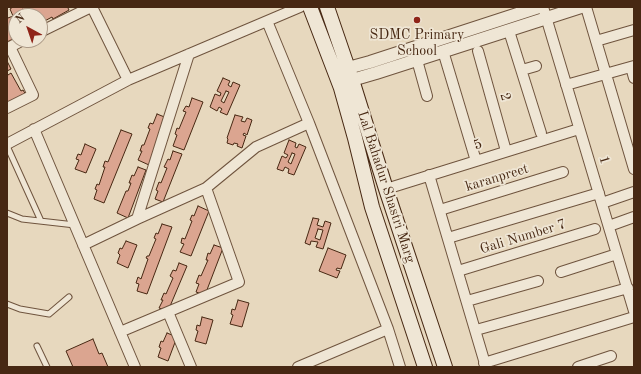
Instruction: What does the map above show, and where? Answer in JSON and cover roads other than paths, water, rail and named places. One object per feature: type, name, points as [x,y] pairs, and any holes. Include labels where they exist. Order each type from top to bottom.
[{"type":"main road","name":"Lal Bahadur Shastri Marg","points":[[310,7],[341,88],[372,208],[382,234],[425,367]]},
{"type":"main road","name":"Lal Bahadur Shastri Marg","points":[[326,7],[350,74],[445,367]]},
{"type":"main road","points":[[382,234],[399,229]]},
{"type":"street","points":[[48,28],[91,7],[128,80]]},
{"type":"street","points":[[7,145],[128,80],[267,21],[282,11],[300,7]]},
{"type":"street","points":[[350,74],[370,62],[539,7]]},
{"type":"street","points":[[350,74],[417,60],[509,30],[544,13],[581,7]]},
{"type":"street","points":[[586,7],[634,169]]},
{"type":"street","name":"1","points":[[544,13],[617,254],[629,282],[634,311]]},
{"type":"street","points":[[267,21],[309,123],[388,329],[400,367]]},
{"type":"street","points":[[509,30],[541,133]]},
{"type":"street","points":[[596,41],[634,30]]},
{"type":"street","points":[[7,108],[33,95],[11,48]]},
{"type":"street","points":[[443,51],[476,161]]},
{"type":"street","name":"2","points":[[478,51],[506,151]]},
{"type":"street","points":[[137,219],[189,54]]},
{"type":"street","points":[[417,60],[427,96]]},
{"type":"street","points":[[522,70],[536,66]]},
{"type":"street","points":[[566,84],[632,66],[634,78]]},
{"type":"street","points":[[83,245],[206,188],[256,147],[309,123]]},
{"type":"street","name":"5","points":[[386,188],[579,128]]},
{"type":"street","points":[[34,130],[135,367]]},
{"type":"street","name":"karanpreet","points":[[440,210],[563,172]]},
{"type":"street","points":[[429,175],[476,330],[485,365],[634,317]]},
{"type":"street","points":[[120,332],[239,282],[206,188]]},
{"type":"street","points":[[602,203],[634,192]]},
{"type":"street","points":[[448,238],[599,193]]},
{"type":"street","points":[[609,226],[634,217]]},
{"type":"street","name":"Gali Number 7","points":[[458,271],[595,229]]},
{"type":"street","points":[[561,272],[617,254]]},
{"type":"street","points":[[467,301],[538,281]]},
{"type":"street","points":[[476,330],[629,282]]},
{"type":"street","points":[[168,312],[191,367]]},
{"type":"street","points":[[298,367],[388,329]]},
{"type":"street","points":[[578,367],[611,356]]},
{"type":"lane","points":[[7,145],[41,221]]},
{"type":"lane","points":[[7,213],[22,219],[75,225]]},
{"type":"lane","points":[[7,304],[20,309],[49,314],[69,297]]},
{"type":"lane","points":[[37,346],[47,367]]},
{"type":"place","name":"SDMC Primary School","points":[[417,20]]}]
